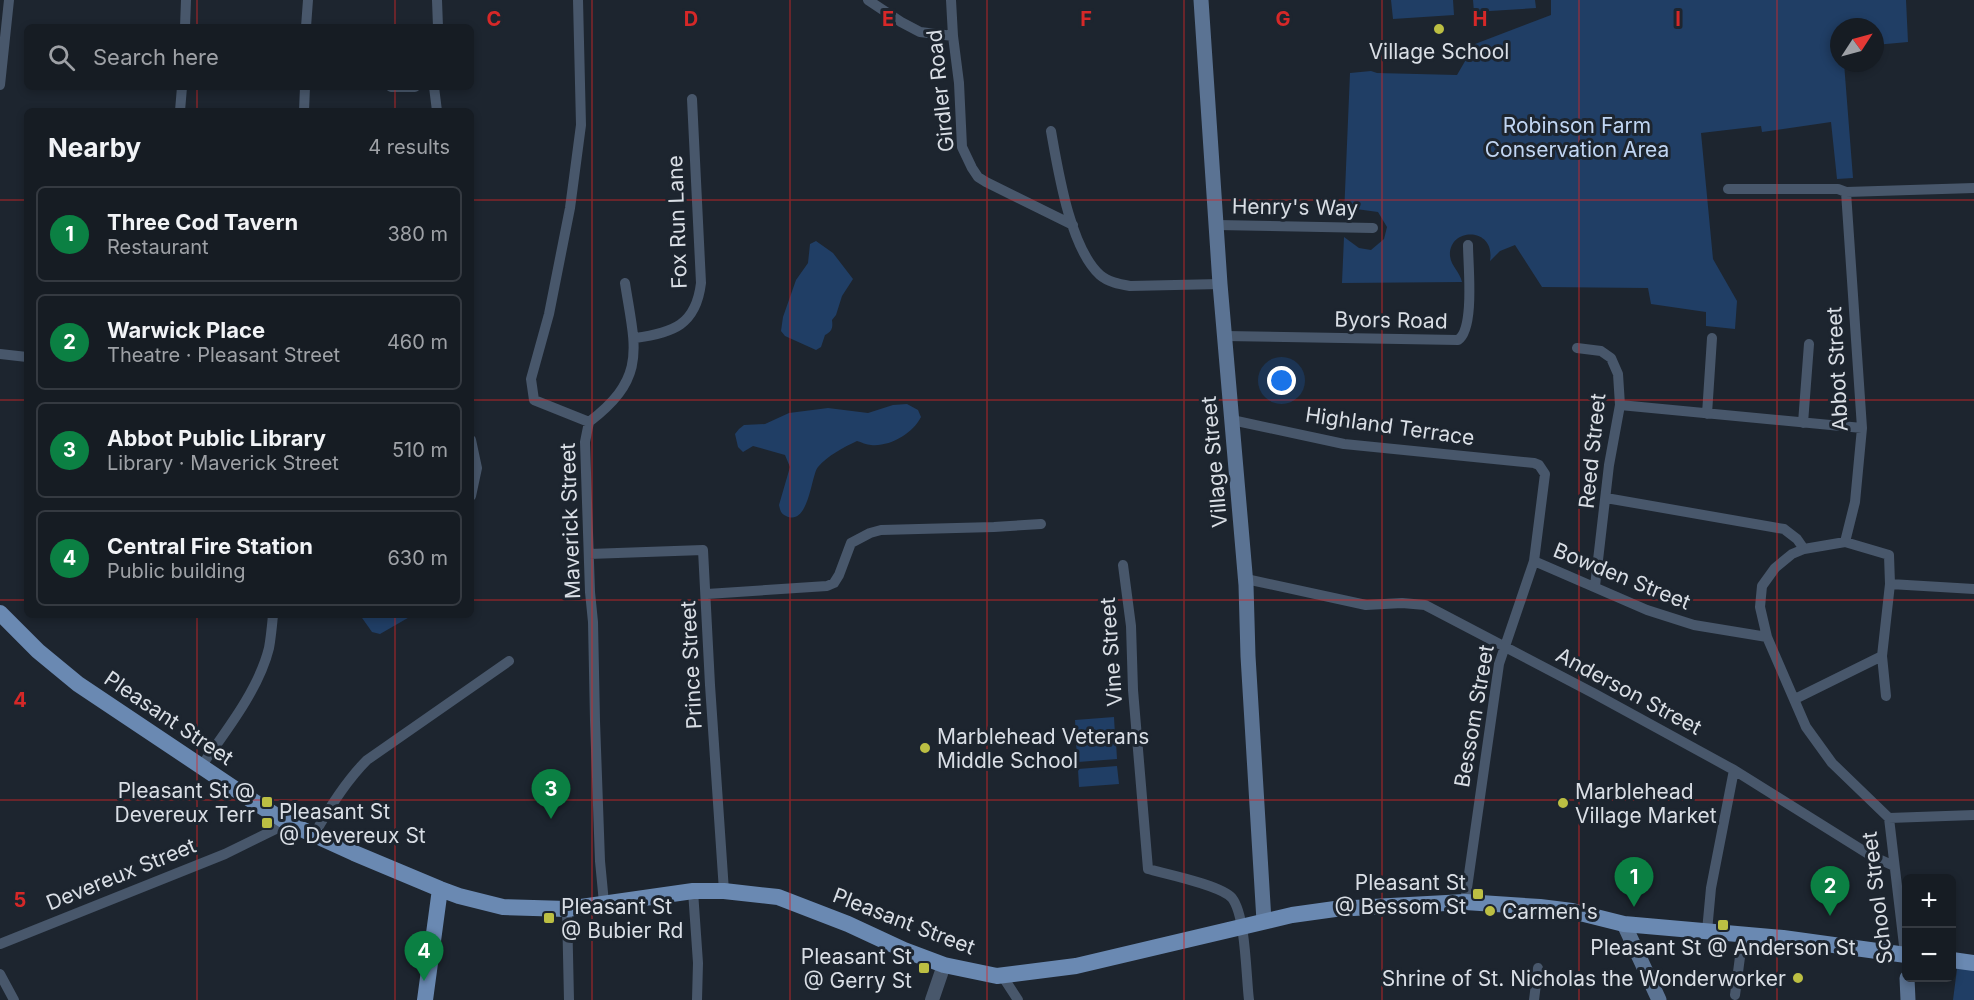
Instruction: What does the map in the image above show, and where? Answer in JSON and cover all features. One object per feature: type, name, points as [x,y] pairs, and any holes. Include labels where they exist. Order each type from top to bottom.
[{"type":"main road","name":"Village Street","points":[[1201,0],[1220,284],[1246,579],[1248,656],[1264,921]]},
{"type":"main road","name":"Pleasant Street","points":[[0,613],[38,651],[78,684],[288,823],[440,889],[503,907],[567,909],[693,891],[724,891],[778,897],[944,965],[984,975],[1003,977],[1077,966],[1292,915],[1335,909],[1465,902],[1572,911],[1624,924],[1783,938],[1902,954]]},
{"type":"main road","points":[[425,1000],[440,889]]},
{"type":"main road","points":[[1624,924],[1659,1000]]},
{"type":"main road","points":[[1956,961],[1974,963]]},
{"type":"main road","name":"School Street","points":[[1907,982],[1908,1000]]},
{"type":"street","points":[[0,85],[9,0]]},
{"type":"street","points":[[185,24],[186,0]]},
{"type":"street","points":[[306,24],[308,0]]},
{"type":"street","points":[[437,0],[438,24]]},
{"type":"street","name":"Maverick Street","points":[[578,0],[581,125],[570,208],[549,314],[531,379],[534,400],[589,422],[585,442],[593,622],[594,721],[604,903]]},
{"type":"street","points":[[868,0],[920,32],[953,36]]},
{"type":"street","name":"Girdler Road","points":[[951,0],[962,147],[972,168],[978,177],[995,187],[1073,225]]},
{"type":"street","points":[[180,108],[182,90]]},
{"type":"street","points":[[303,108],[305,90]]},
{"type":"street","points":[[435,90],[437,108]]},
{"type":"street","name":"Fox Run Lane","points":[[635,338],[654,335],[683,322],[692,314],[699,300],[701,283],[692,99]]},
{"type":"street","points":[[1051,132],[1061,184],[1073,225],[1093,268],[1116,283],[1130,286],[1220,284]]},
{"type":"street","points":[[1728,189],[1839,189],[1846,192],[1974,188]]},
{"type":"street","name":"Abbot Street","points":[[1845,542],[1855,502],[1862,428],[1846,192]]},
{"type":"street","name":"Henry's Way","points":[[1216,225],[1373,228]]},
{"type":"street","name":"Byors Road","points":[[1225,336],[1458,340],[1462,338],[1469,319],[1468,245]]},
{"type":"street","points":[[589,422],[626,383],[634,357],[635,338],[625,283]]},
{"type":"street","points":[[1707,414],[1712,338]]},
{"type":"street","points":[[1803,423],[1809,344]]},
{"type":"street","name":"Reed Street","points":[[1577,348],[1601,351],[1611,358],[1618,374],[1620,405],[1609,465],[1595,586]]},
{"type":"street","points":[[0,354],[24,357]]},
{"type":"street","points":[[1620,405],[1862,428]]},
{"type":"street","name":"Highland Terrace","points":[[1233,427],[1344,444],[1534,463],[1542,469]]},
{"type":"street","points":[[474,454],[477,468],[474,482]]},
{"type":"street","name":"Bessom Street","points":[[1465,902],[1499,664],[1534,561],[1545,479],[1542,469]]},
{"type":"street","points":[[1606,498],[1784,529],[1797,539],[1803,549]]},
{"type":"street","points":[[707,594],[827,586],[834,583],[839,575],[851,543],[881,530],[1041,524]]},
{"type":"street","points":[[1886,696],[1882,656],[1890,584],[1889,555],[1845,542],[1803,549],[1792,554],[1775,568],[1762,586],[1760,607],[1767,637],[1806,727],[1832,763],[1888,818],[1974,815]]},
{"type":"street","name":"Prince Street","points":[[589,554],[704,550],[710,685],[724,891]]},
{"type":"street","name":"Bowden Street","points":[[1534,561],[1647,610],[1694,626],[1767,637]]},
{"type":"street","name":"Vine Street","points":[[1123,565],[1131,627],[1133,690],[1148,869],[1225,893],[1233,899],[1242,926]]},
{"type":"street","name":"Anderson Street","points":[[1246,579],[1366,605],[1402,603],[1425,605],[1734,770],[1870,855],[1894,866]]},
{"type":"street","points":[[1890,584],[1974,589]]},
{"type":"street","points":[[202,765],[233,721],[257,679],[269,649],[273,618]]},
{"type":"street","points":[[1795,699],[1882,656]]},
{"type":"street","points":[[315,835],[328,809],[354,772],[367,759],[509,661]]},
{"type":"street","points":[[1707,931],[1711,888],[1734,770]]},
{"type":"street","name":"School Street","points":[[1888,818],[1902,928]]},
{"type":"street","name":"Devereux Street","points":[[0,944],[225,854],[288,823]]},
{"type":"street","points":[[693,891],[698,963],[697,1000]]},
{"type":"street","points":[[567,909],[569,1000]]},
{"type":"street","points":[[1242,926],[1249,1000]]},
{"type":"street","points":[[1736,995],[1743,934]]},
{"type":"street","points":[[932,1000],[944,965]]},
{"type":"street","points":[[1533,1000],[1538,968]]},
{"type":"street","points":[[0,974],[14,1000]]},
{"type":"street","points":[[1003,977],[1018,1000]]},
{"type":"green space","points":[[1391,0],[1453,0],[1454,15],[1393,19]]},
{"type":"green space","points":[[1473,0],[1535,0],[1536,8],[1474,12]]},
{"type":"green space","name":"Robinson Farm Conservation Area","points":[[1551,0],[1906,0],[1908,42],[1884,44],[1884,18],[1830,18],[1830,72],[1845,72],[1853,178],[1837,179],[1831,122],[1762,132],[1761,126],[1701,133],[1713,259],[1737,301],[1735,329],[1706,326],[1706,312],[1651,304],[1648,288],[1542,287],[1515,245],[1500,251],[1490,261],[1490,250],[1486,241],[1472,234],[1456,240],[1451,246],[1451,260],[1462,282],[1342,283],[1344,237],[1359,248],[1371,250],[1384,239],[1387,227],[1378,212],[1356,209],[1344,215],[1350,73],[1371,71],[1457,75],[1475,44],[1551,15]]},
{"type":"green space","points":[[816,241],[833,253],[853,279],[842,296],[832,320],[831,329],[825,335],[821,347],[816,350],[785,336],[781,331],[783,317],[796,280],[808,263],[810,244]]},
{"type":"green space","points":[[907,404],[918,410],[921,417],[907,433],[886,444],[869,445],[857,441],[831,456],[818,467],[808,499],[800,514],[794,517],[783,514],[779,505],[790,467],[785,455],[753,446],[743,452],[738,447],[735,434],[744,425],[765,424],[789,413],[828,408],[868,413],[893,405]]},
{"type":"green space","points":[[362,618],[408,618],[380,634],[372,632]]},
{"type":"green space","points":[[1114,717],[1115,735],[1076,738],[1075,720]]},
{"type":"green space","points":[[1116,742],[1117,759],[1078,762],[1076,744]]},
{"type":"green space","points":[[1117,766],[1119,784],[1079,787],[1078,769]]},
{"type":"green space","points":[[1958,961],[1974,963],[1974,1000],[1953,1000]]},
{"type":"place","name":"Village School","points":[[1439,29]]},
{"type":"place","name":"Marblehead Veterans Middle School","points":[[925,748]]},
{"type":"place","name":"Pleasant St @ Devereux Terr","points":[[267,802]]},
{"type":"place","name":"Marblehead Village Market","points":[[1563,803]]},
{"type":"place","name":"Abbot Public Library","points":[[551,819]]},
{"type":"place","name":"Pleasant St @ Devereux St","points":[[267,823]]},
{"type":"place","name":"Pleasant St @ Bessom St","points":[[1478,894]]},
{"type":"place","name":"Three Cod Tavern","points":[[1634,907]]},
{"type":"place","name":"Carmen's","points":[[1490,911]]},
{"type":"place","name":"Warwick Place","points":[[1830,916]]},
{"type":"place","name":"Pleasant St @ Bubier Rd","points":[[549,918]]},
{"type":"place","name":"Pleasant St @ Anderson St","points":[[1723,925]]},
{"type":"place","name":"Pleasant St @ Gerry St","points":[[924,968]]},
{"type":"place","name":"Shrine of St. Nicholas the Wonderworker","points":[[1798,978]]},
{"type":"place","name":"Central Fire Station","points":[[424,981]]}]
